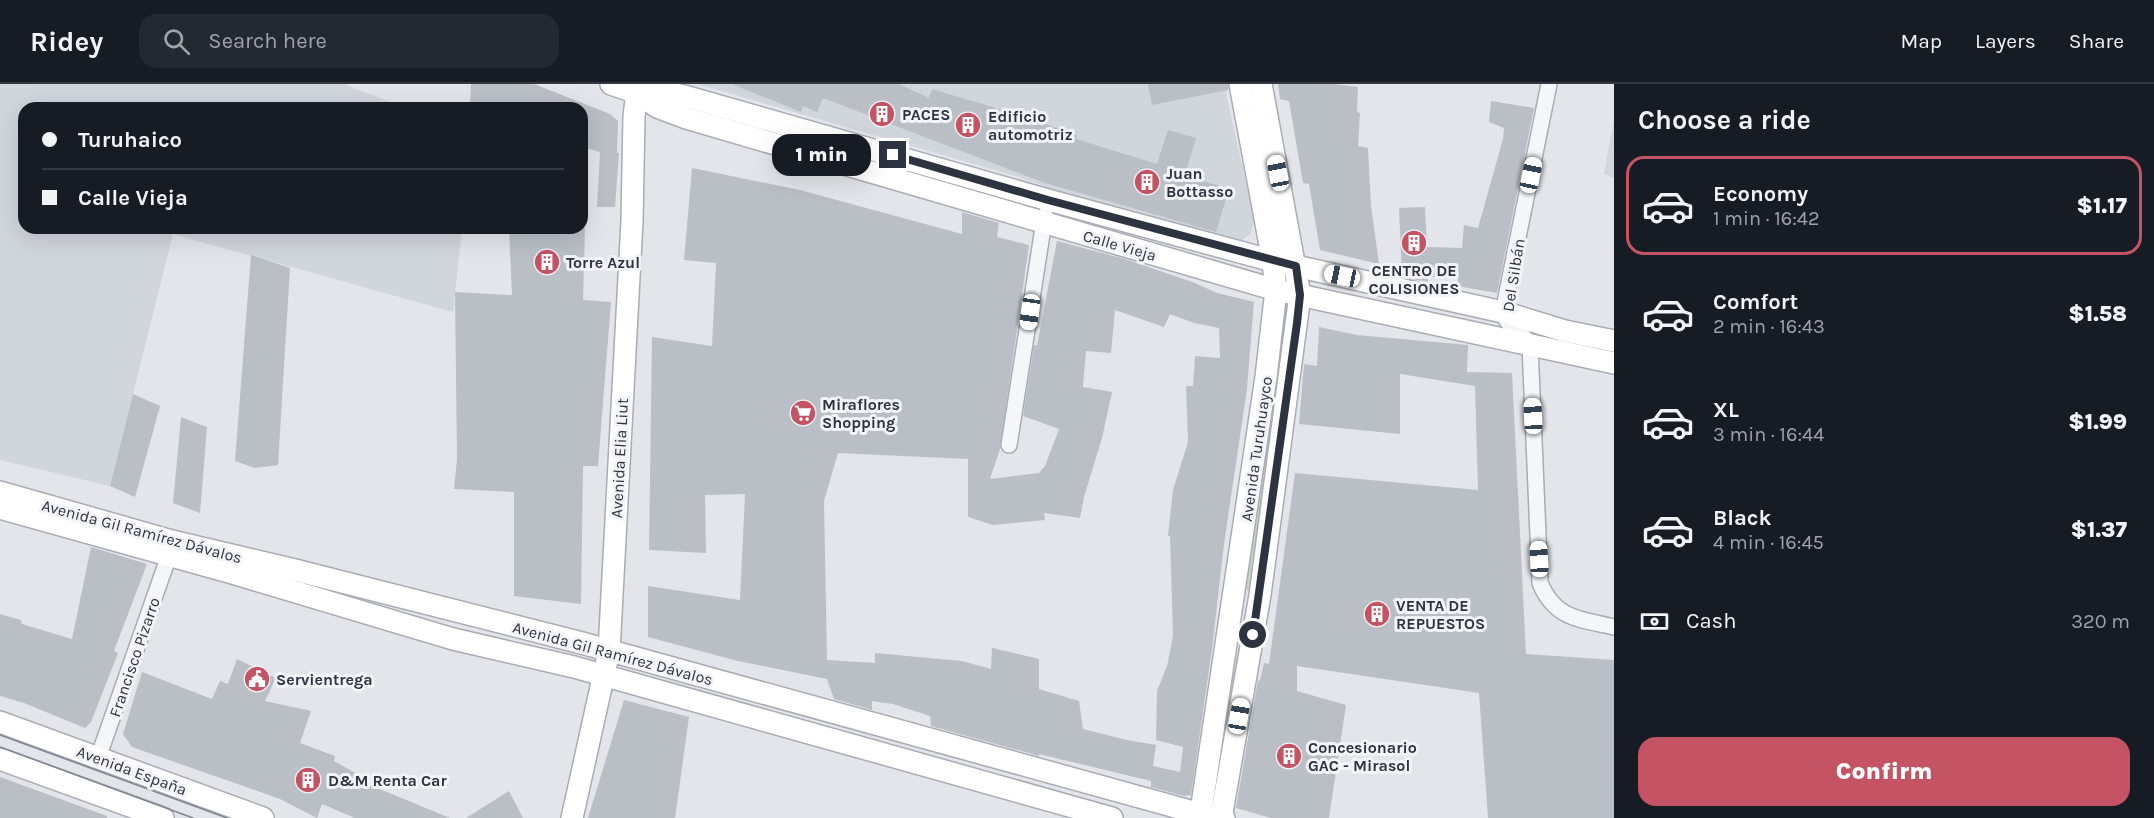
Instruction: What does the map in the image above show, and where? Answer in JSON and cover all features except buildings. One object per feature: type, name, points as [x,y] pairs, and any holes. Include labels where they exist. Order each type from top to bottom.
[{"type":"main road","name":"Calle Vieja","points":[[611,84],[637,93],[657,107],[686,118],[1276,290],[1614,363]]},
{"type":"main road","name":"Avenida Turuhuayco","points":[[1214,817],[1234,591],[1266,377],[1276,290],[1273,261],[1240,84]]},
{"type":"main road","points":[[1214,817],[1260,595],[1300,295],[1262,84]]},
{"type":"main road","name":"Calle Vieja","points":[[637,93],[663,91],[1273,261],[1503,312],[1566,331],[1614,341]]},
{"type":"main road","name":"Avenida Elia Liut","points":[[572,818],[609,651],[632,222],[634,116],[637,93]]},
{"type":"main road","name":"Avenida Gil Ramírez Dávalos","points":[[0,492],[453,639],[605,676],[1112,818]]},
{"type":"main road","name":"Avenida Gil Ramírez Dávalos","points":[[0,508],[172,549],[291,569],[609,651],[1214,817]]},
{"type":"main road","points":[[1234,591],[1260,595]]},
{"type":"main road","name":"Avenida España","points":[[0,722],[263,818]]},
{"type":"main road","points":[[0,759],[163,818]]},
{"type":"street","name":"Del Silbán","points":[[1530,345],[1524,336],[1507,321],[1503,312],[1549,84]]},
{"type":"street","points":[[861,169],[865,147]]},
{"type":"street","points":[[962,199],[968,177]]},
{"type":"street","points":[[1010,446],[1048,200]]},
{"type":"street","points":[[1530,345],[1540,583],[1546,598],[1564,614],[1571,618],[1614,627]]},
{"type":"street","name":"Francisco Pizarro","points":[[98,758],[172,549]]},
{"type":"shaded area","points":[[0,84],[344,84],[390,102],[18,102],[18,234],[173,234],[110,486],[0,460]]},
{"type":"shaded area","points":[[697,84],[1224,84],[1254,220],[1251,233],[1241,241],[1231,244],[1078,198],[1019,177]]},
{"type":"shaded area","points":[[1614,120],[1614,178],[1604,174]]},
{"type":"shaded area","points":[[173,234],[461,234],[453,312]]},
{"type":"green space","points":[[1278,293],[1297,297],[1258,592],[1237,589]]},
{"type":"tram line","points":[[0,735],[227,818]]},
{"type":"tram line","points":[[0,747],[193,818]]},
{"type":"place","name":"PACES","points":[[882,114]]},
{"type":"place","name":"Edificio automotriz","points":[[968,125]]},
{"type":"place","name":"Juan Bottasso","points":[[1147,182]]},
{"type":"place","name":"CENTRO DE COLISIONES","points":[[1414,243]]},
{"type":"place","name":"Torre Azul","points":[[547,262]]},
{"type":"place","name":"Miraflores Shopping","points":[[803,413]]},
{"type":"place","name":"VENTA DE REPUESTOS","points":[[1377,614]]},
{"type":"place","name":"Servientrega","points":[[257,679]]},
{"type":"place","name":"Concesionario GAC - Mirasol","points":[[1289,756]]},
{"type":"place","name":"D&M Renta Car","points":[[308,780]]},
{"type":"route","points":[[893,155],[1048,200],[1296,266],[1300,295],[1297,323],[1253,635]]}]
